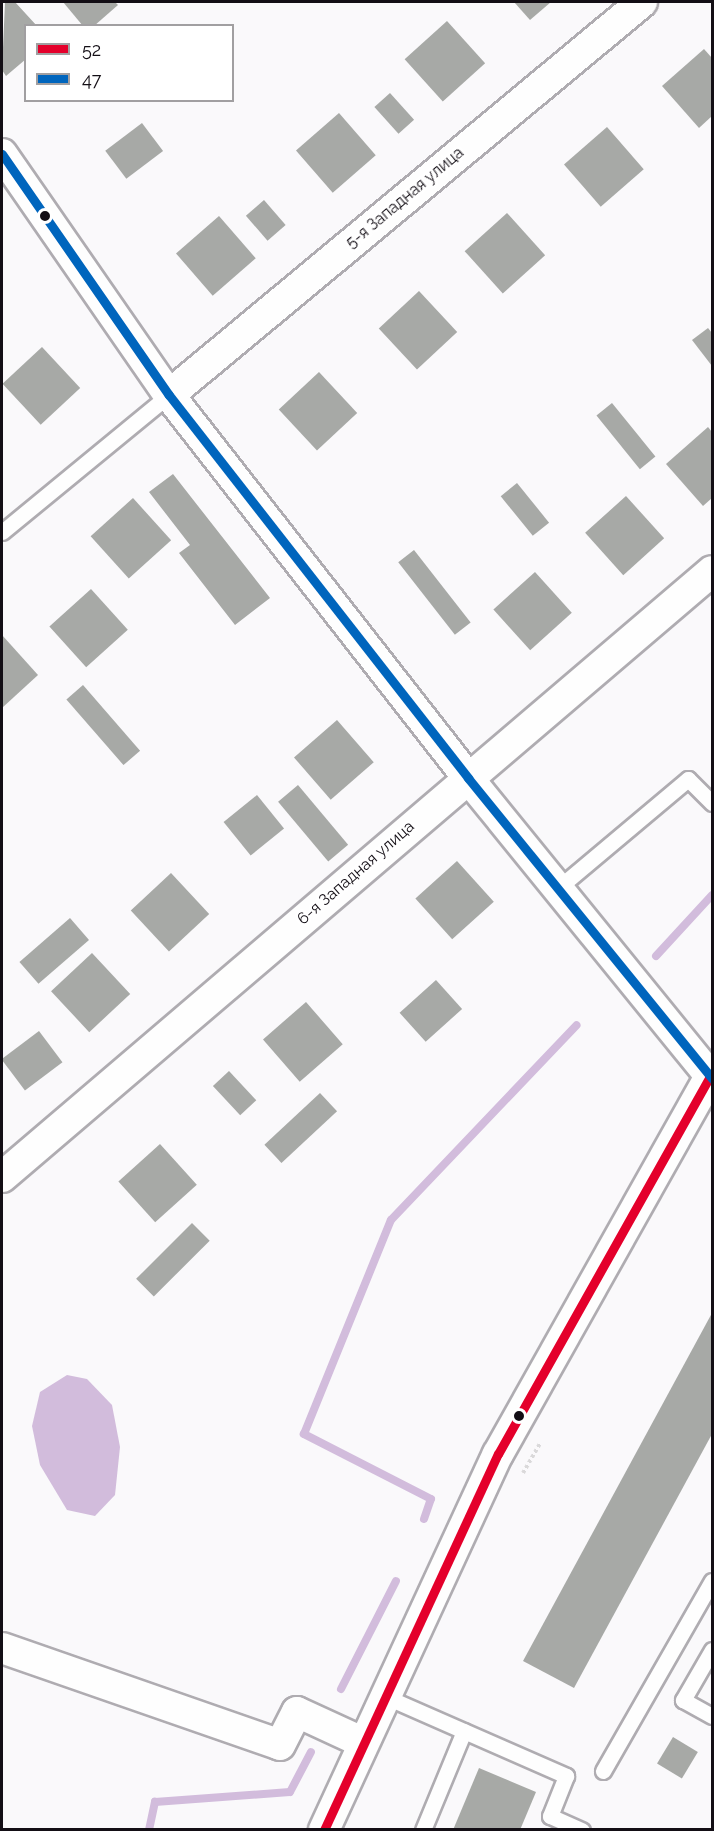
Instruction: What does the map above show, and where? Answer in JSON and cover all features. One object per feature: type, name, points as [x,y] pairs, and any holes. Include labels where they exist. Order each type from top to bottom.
[{"type":"street","name":"5-я Западная улица","points":[[169,395],[642,2]]},
{"type":"street","points":[[2,154],[169,395],[468,778],[711,1077],[498,1454],[362,1742],[324,1830]]},
{"type":"street","name":"6-я Западная улица","points":[[2,1177],[712,571]]},
{"type":"street","points":[[2,1648],[280,1745],[297,1712],[362,1742]]},
{"type":"lane","points":[[2,532],[169,395]]},
{"type":"lane","points":[[557,889],[688,779],[712,803]]},
{"type":"lane","points":[[603,1771],[712,1581]]},
{"type":"lane","points":[[712,1650],[683,1700],[712,1716]]},
{"type":"lane","points":[[384,1696],[566,1776],[550,1816],[582,1830]]},
{"type":"lane","points":[[423,1830],[464,1731]]},
{"type":"shaded area","points":[[67,1375],[87,1379],[112,1405],[120,1447],[115,1495],[95,1516],[67,1510],[40,1465],[32,1426],[40,1392]]},
{"type":"building","points":[[5,2],[15,2],[35,24],[24,24],[24,61],[6,76],[2,70]]},
{"type":"building","points":[[63,2],[115,2],[118,5],[96,24],[81,24]]},
{"type":"building","points":[[514,2],[551,2],[530,20]]},
{"type":"building","points":[[447,21],[485,63],[443,101],[405,59]]},
{"type":"building","points":[[704,49],[712,58],[712,116],[699,128],[662,86]]},
{"type":"building","points":[[390,93],[414,120],[398,134],[374,107]]},
{"type":"building","points":[[339,113],[376,155],[333,193],[296,150]]},
{"type":"building","points":[[142,123],[163,151],[126,179],[105,151]]},
{"type":"building","points":[[607,127],[644,169],[601,207],[564,164]]},
{"type":"building","points":[[264,200],[286,225],[268,241],[246,216]]},
{"type":"building","points":[[507,213],[545,255],[503,293],[465,251]]},
{"type":"building","points":[[219,216],[256,258],[213,296],[176,253]]},
{"type":"building","points":[[419,291],[457,332],[417,369],[379,329]]},
{"type":"building","points":[[708,328],[712,333],[712,366],[692,340]]},
{"type":"building","points":[[42,347],[80,388],[41,425],[3,384]]},
{"type":"building","points":[[319,372],[357,413],[317,450],[279,410]]},
{"type":"building","points":[[612,403],[655,457],[640,469],[596,416]]},
{"type":"building","points":[[708,427],[712,432],[712,498],[703,506],[666,464]]},
{"type":"building","points":[[173,474],[270,598],[235,625],[179,553],[190,545],[149,492]]},
{"type":"building","points":[[517,483],[549,523],[533,536],[501,496]]},
{"type":"building","points":[[626,496],[664,538],[623,575],[585,533]]},
{"type":"building","points":[[133,498],[171,540],[129,578],[91,536]]},
{"type":"building","points":[[414,550],[471,622],[455,635],[398,562]]},
{"type":"building","points":[[535,572],[572,613],[530,650],[493,609]]},
{"type":"building","points":[[91,589],[128,630],[86,667],[49,626]]},
{"type":"building","points":[[2,635],[38,675],[2,708]]},
{"type":"building","points":[[83,685],[140,751],[123,765],[66,699]]},
{"type":"building","points":[[337,720],[374,762],[331,800],[294,757]]},
{"type":"building","points":[[298,785],[348,845],[328,861],[278,802]]},
{"type":"building","points":[[257,795],[284,828],[251,855],[224,822]]},
{"type":"building","points":[[457,861],[494,902],[452,939],[415,898]]},
{"type":"building","points":[[171,873],[209,914],[169,951],[131,911]]},
{"type":"building","points":[[70,918],[89,940],[38,984],[19,962]]},
{"type":"building","points":[[92,953],[130,994],[89,1032],[51,991]]},
{"type":"building","points":[[436,980],[462,1009],[426,1042],[400,1013]]},
{"type":"building","points":[[306,1002],[343,1044],[300,1082],[263,1039]]},
{"type":"building","points":[[39,1031],[62,1062],[25,1090],[2,1059]]},
{"type":"building","points":[[229,1071],[256,1100],[240,1115],[213,1086]]},
{"type":"building","points":[[320,1093],[337,1111],[281,1163],[264,1145]]},
{"type":"building","points":[[160,1144],[197,1185],[155,1222],[118,1181]]},
{"type":"building","points":[[192,1223],[210,1241],[154,1297],[136,1279]]},
{"type":"building","points":[[712,1313],[712,1434],[574,1688],[523,1661]]},
{"type":"building","points":[[673,1737],[698,1752],[682,1779],[657,1764]]},
{"type":"building","points":[[479,1768],[536,1792],[520,1830],[453,1830]]},
{"type":"waterway","points":[[656,956],[712,895]]},
{"type":"waterway","points":[[424,1519],[431,1499],[304,1434],[391,1220],[577,1025]]},
{"type":"waterway","points":[[341,1689],[396,1581]]},
{"type":"waterway","points":[[149,1830],[155,1802],[290,1792],[311,1752]]},
{"type":"transit line","name":"47","points":[[2,154],[169,395],[468,778],[712,1078]]},
{"type":"transit line","name":"52","points":[[324,1830],[498,1454],[710,1076]]}]
